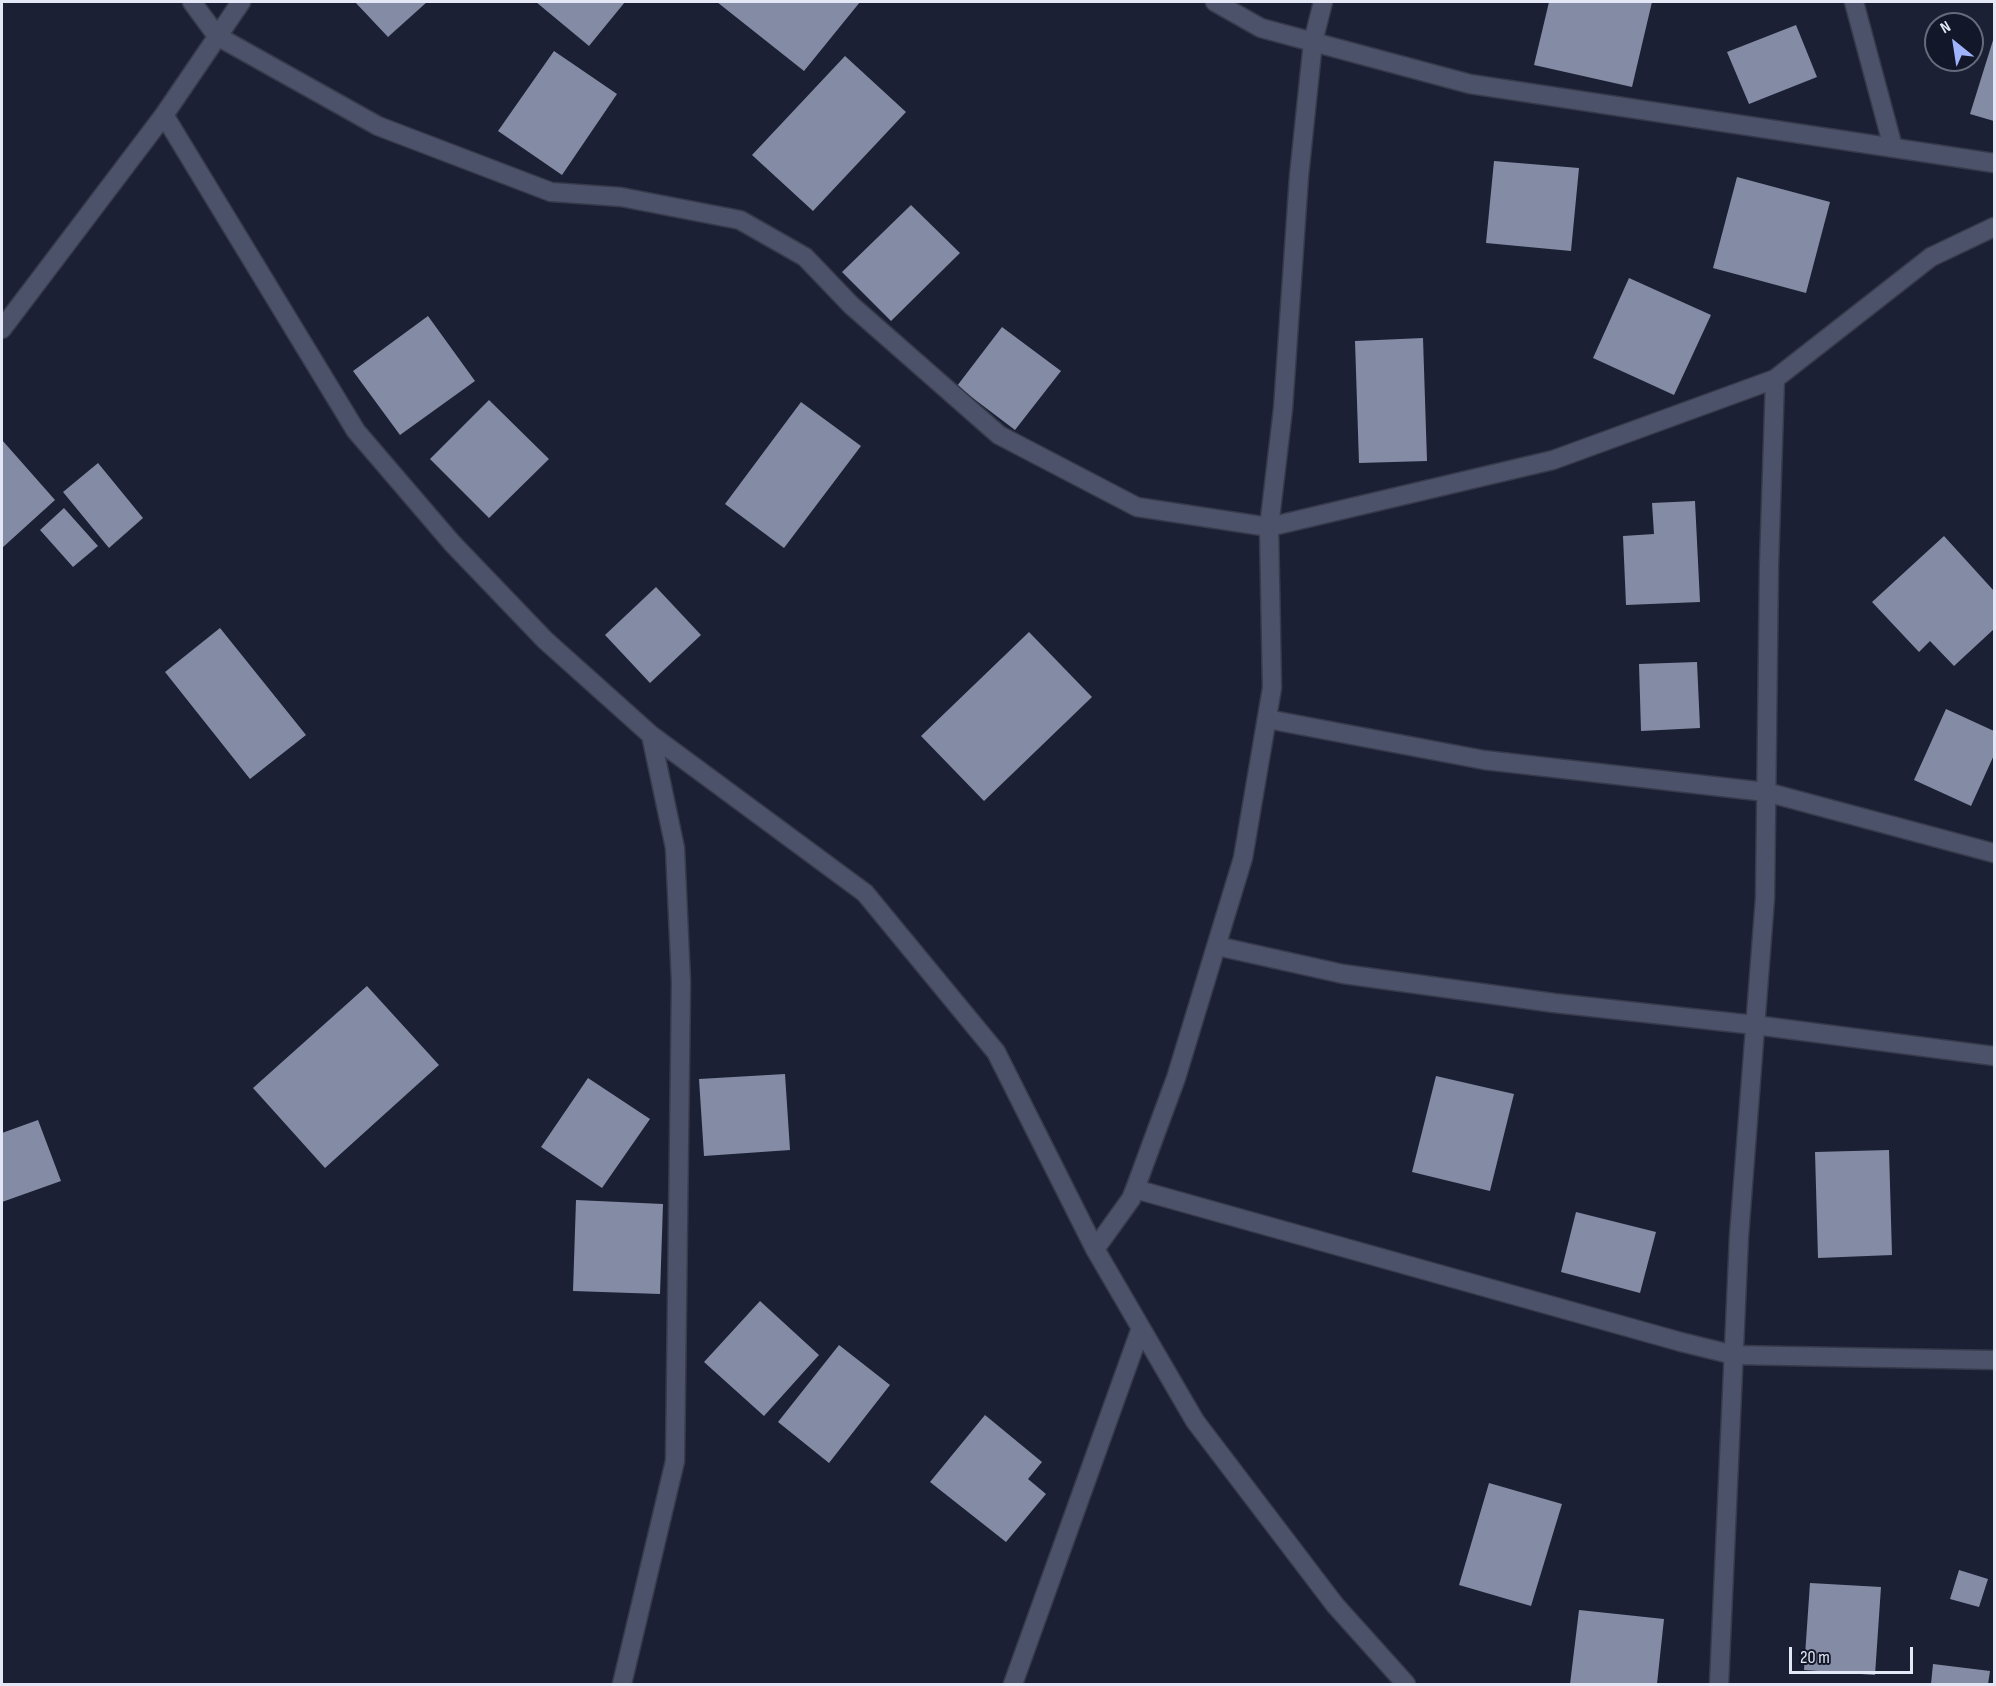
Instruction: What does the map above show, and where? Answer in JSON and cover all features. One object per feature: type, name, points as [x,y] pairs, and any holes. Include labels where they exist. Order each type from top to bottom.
[{"type":"street","points":[[192,2],[217,36],[378,126],[551,192],[621,197],[740,220],[806,257],[851,305],[999,435],[1137,507],[1269,527],[1553,459],[1775,379],[1931,257],[1995,226]]},
{"type":"street","points":[[2,329],[164,115],[241,2]]},
{"type":"street","points":[[1215,2],[1261,28],[1470,84],[1995,163]]},
{"type":"street","points":[[1095,1249],[1131,1199],[1135,1189],[1176,1078],[1243,858],[1272,688],[1269,527],[1283,409],[1299,176],[1313,42],[1323,2]]},
{"type":"street","points":[[1854,2],[1893,147]]},
{"type":"street","points":[[164,115],[356,431],[452,543],[544,640],[651,735],[865,893],[996,1052],[1095,1249],[1195,1421],[1335,1605],[1406,1684]]},
{"type":"street","points":[[1719,1684],[1739,1236],[1765,897],[1769,566],[1775,379]]},
{"type":"street","points":[[1267,719],[1484,760],[1766,792],[1995,853]]},
{"type":"street","points":[[622,1684],[675,1461],[681,982],[675,848],[651,735]]},
{"type":"street","points":[[1217,946],[1343,974],[1554,1004],[1755,1025],[1995,1056]]},
{"type":"street","points":[[1135,1189],[1658,1336],[1734,1355],[1995,1360]]},
{"type":"street","points":[[1013,1684],[1141,1328]]},
{"type":"building","points":[[355,2],[427,2],[388,37]]},
{"type":"building","points":[[536,2],[625,2],[589,46]]},
{"type":"building","points":[[717,2],[860,2],[804,71]]},
{"type":"building","points":[[1549,2],[1652,2],[1632,87],[1534,65]]},
{"type":"building","points":[[1796,25],[1817,77],[1749,104],[1727,52]]},
{"type":"building","points":[[1994,37],[1994,121],[1970,114]]},
{"type":"building","points":[[554,51],[617,94],[562,175],[498,131]]},
{"type":"building","points":[[845,56],[906,112],[813,211],[752,155]]},
{"type":"building","points":[[1494,161],[1579,168],[1571,251],[1486,243]]},
{"type":"building","points":[[1737,177],[1830,202],[1806,293],[1713,268]]},
{"type":"building","points":[[911,205],[960,253],[891,321],[842,272]]},
{"type":"building","points":[[1629,278],[1711,315],[1674,395],[1593,358]]},
{"type":"building","points":[[428,316],[475,381],[400,435],[353,371]]},
{"type":"building","points":[[1002,327],[1061,371],[1015,430],[957,386]]},
{"type":"building","points":[[1423,338],[1427,461],[1359,463],[1355,341]]},
{"type":"building","points":[[489,400],[549,459],[489,518],[430,459]]},
{"type":"building","points":[[801,402],[861,446],[784,548],[725,504]]},
{"type":"building","points":[[2,440],[55,500],[2,548]]},
{"type":"building","points":[[98,463],[143,518],[109,548],[63,492]]},
{"type":"building","points":[[1695,501],[1700,602],[1626,605],[1623,536],[1654,534],[1652,503]]},
{"type":"building","points":[[64,508],[98,546],[73,567],[40,530]]},
{"type":"building","points":[[1944,536],[1994,591],[1994,629],[1954,666],[1930,641],[1919,652],[1872,602]]},
{"type":"building","points":[[656,587],[701,635],[650,683],[605,635]]},
{"type":"building","points":[[220,628],[306,735],[250,779],[165,672]]},
{"type":"building","points":[[1029,632],[1092,697],[984,801],[921,736]]},
{"type":"building","points":[[1697,662],[1700,728],[1641,731],[1639,664]]},
{"type":"building","points":[[1946,709],[1994,731],[1994,755],[1971,806],[1914,780]]},
{"type":"building","points":[[367,986],[439,1065],[325,1168],[253,1088]]},
{"type":"building","points":[[785,1074],[790,1150],[704,1156],[699,1079]]},
{"type":"building","points":[[1436,1076],[1514,1094],[1490,1191],[1412,1172]]},
{"type":"building","points":[[588,1078],[650,1119],[602,1188],[541,1147]]},
{"type":"building","points":[[38,1120],[61,1181],[2,1202],[2,1133]]},
{"type":"building","points":[[1889,1150],[1892,1255],[1818,1258],[1815,1152]]},
{"type":"building","points":[[576,1200],[663,1204],[660,1294],[573,1291]]},
{"type":"building","points":[[1576,1212],[1656,1232],[1640,1293],[1561,1272]]},
{"type":"building","points":[[760,1301],[819,1355],[764,1416],[704,1362]]},
{"type":"building","points":[[839,1345],[890,1385],[829,1463],[778,1422]]},
{"type":"building","points":[[985,1415],[1042,1462],[1028,1479],[1046,1494],[1006,1542],[930,1482]]},
{"type":"building","points":[[1489,1483],[1562,1504],[1531,1606],[1459,1585]]},
{"type":"building","points":[[1959,1570],[1988,1579],[1979,1607],[1950,1599]]},
{"type":"building","points":[[1810,1583],[1881,1587],[1875,1675],[1804,1670]]},
{"type":"building","points":[[1579,1610],[1664,1619],[1657,1684],[1570,1684]]},
{"type":"building","points":[[1933,1664],[1990,1671],[1988,1684],[1931,1684]]}]
